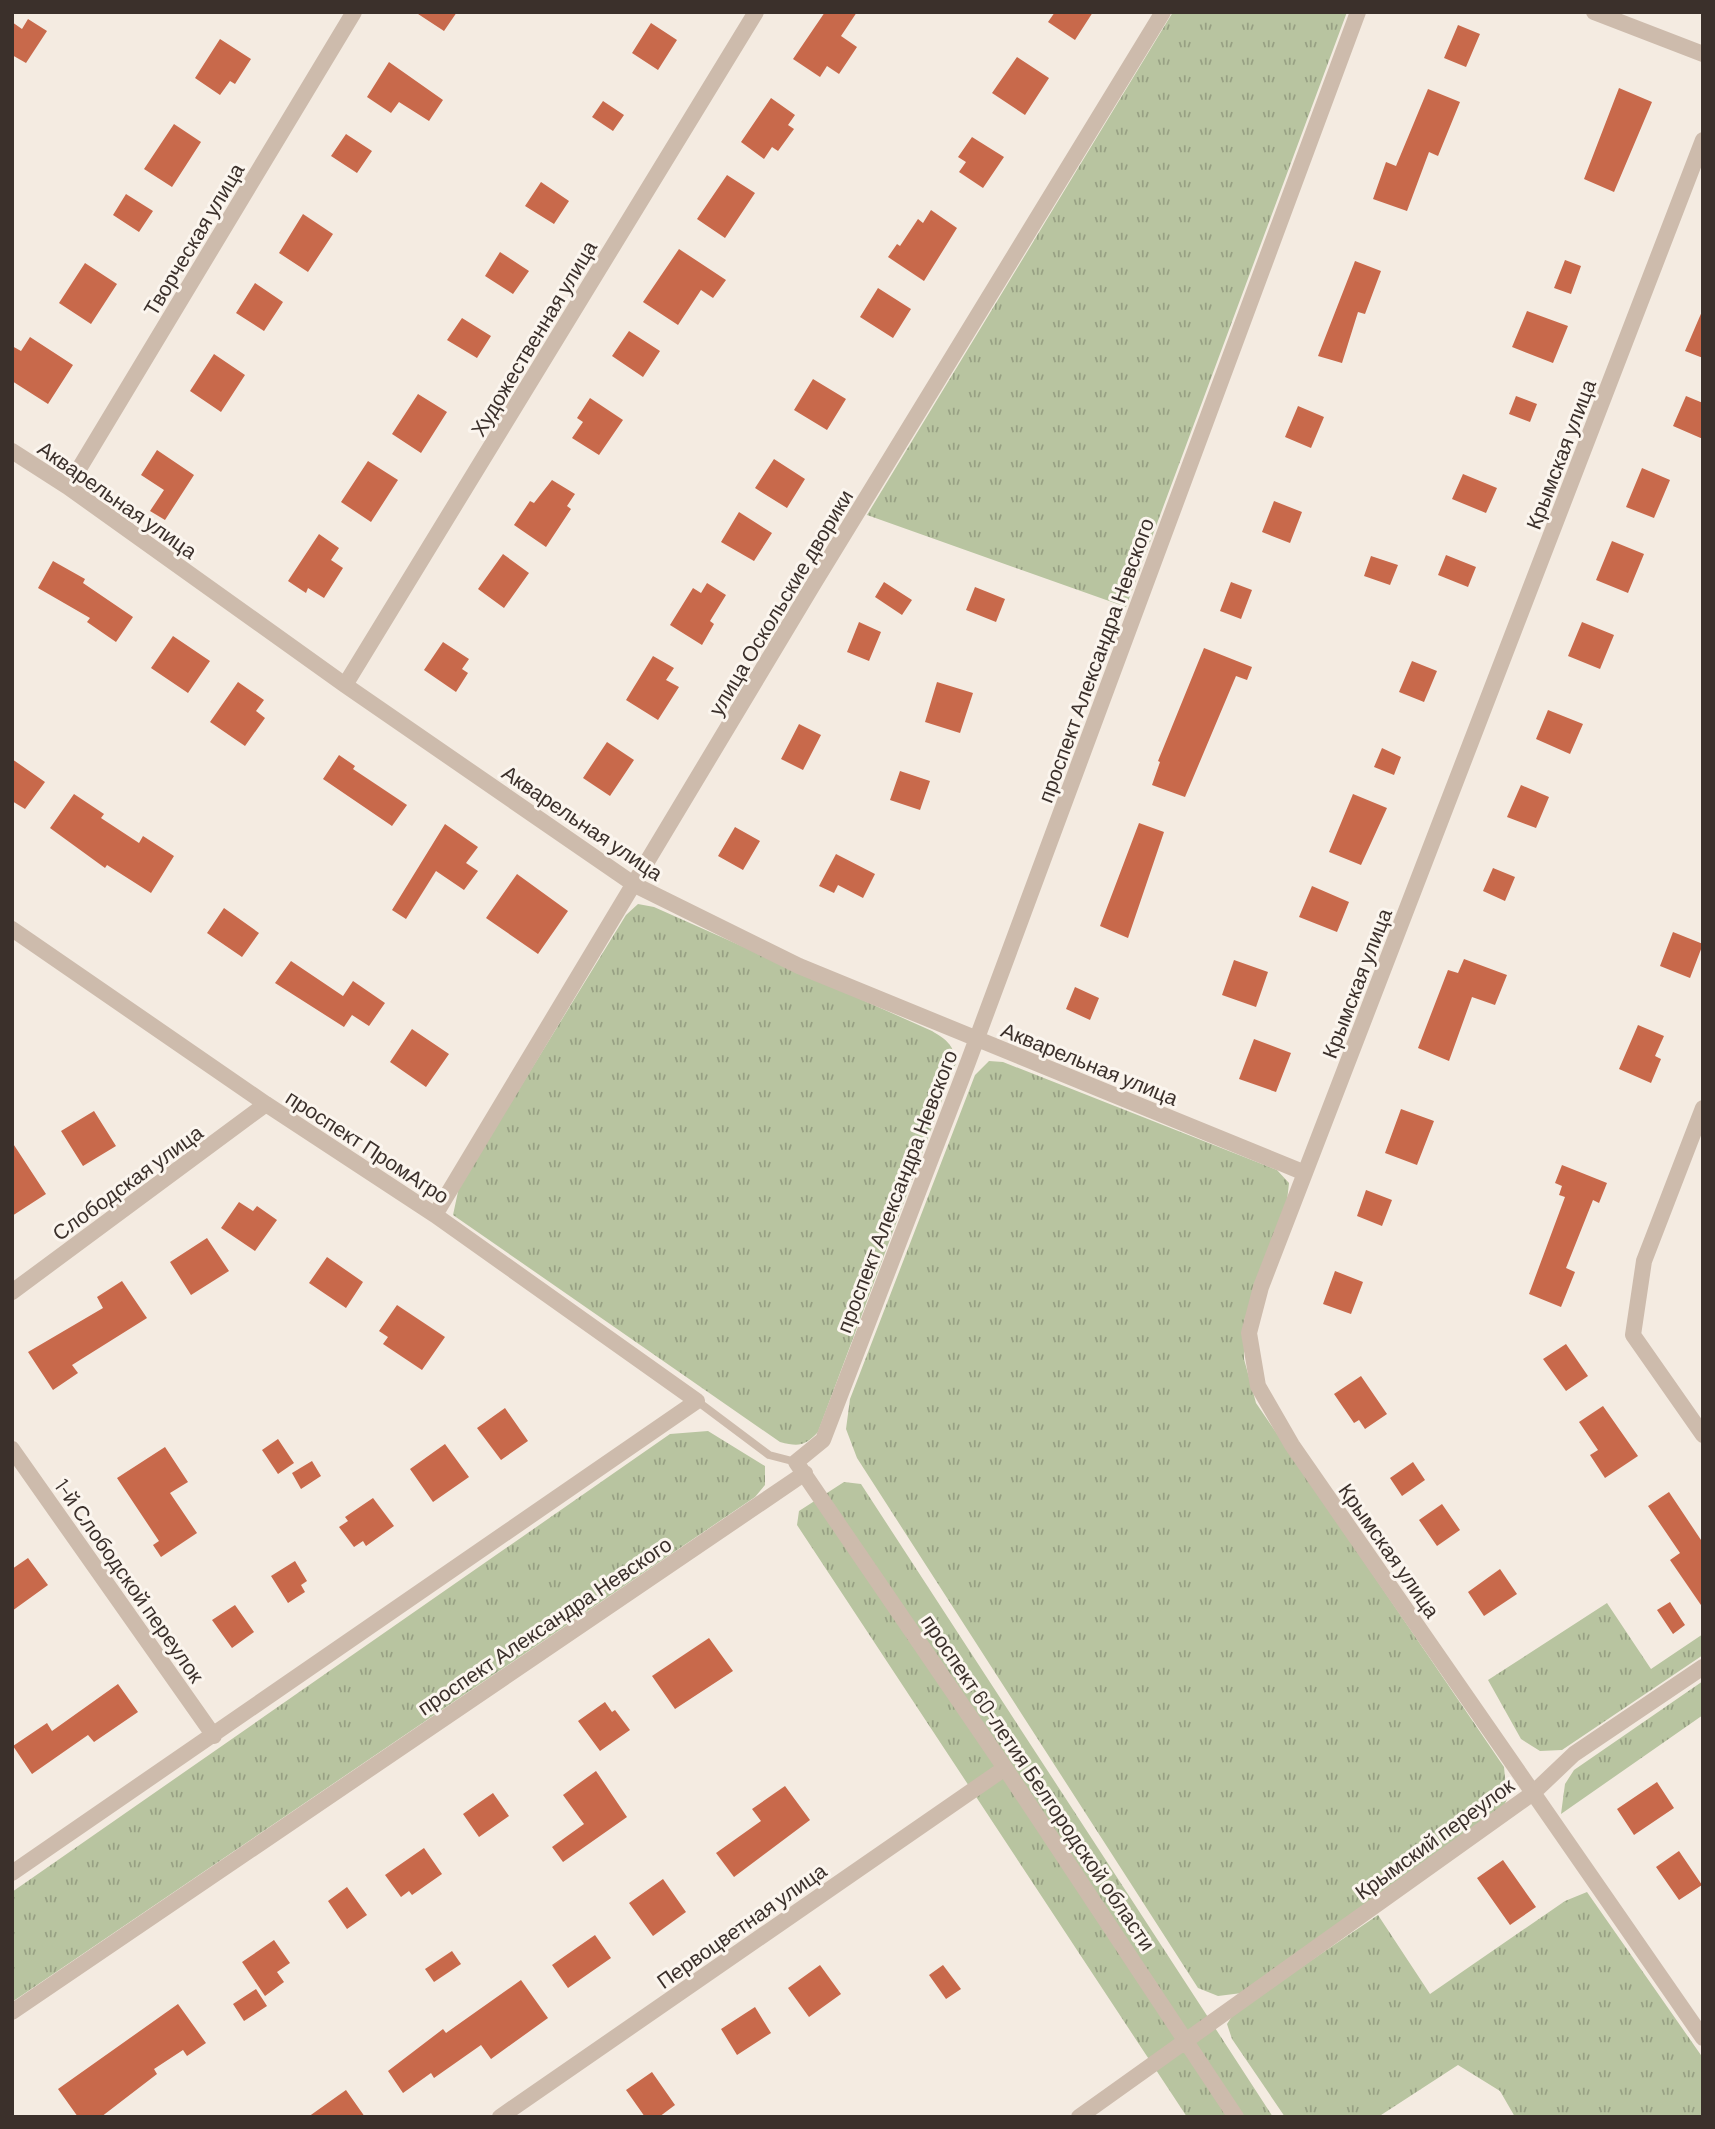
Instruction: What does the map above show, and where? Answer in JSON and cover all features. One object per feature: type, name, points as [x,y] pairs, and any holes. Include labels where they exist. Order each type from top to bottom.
[{"type":"street","name":"Творческая улица","points":[[68,487],[354,12]]},
{"type":"street","name":"Художественная улица","points":[[345,685],[757,12]]},
{"type":"street","name":"улица Оскольские дворики","points":[[435,1215],[813,585],[1163,12]]},
{"type":"street","name":"проспект Александра Невского","points":[[12,2012],[801,1467],[823,1440],[976,1040],[1358,12]]},
{"type":"street","points":[[1594,12],[1703,54]]},
{"type":"street","name":"Крымская улица","points":[[1703,140],[1261,1287],[1249,1333],[1258,1386],[1292,1445],[1703,2038]]},
{"type":"street","name":"Акварельная улица","points":[[12,451],[68,487],[345,685],[635,885],[799,966],[1305,1172]]},
{"type":"street","name":"проспект ПромАгро","points":[[12,929],[266,1104],[435,1215],[697,1401]]},
{"type":"street","name":"Слободская улица","points":[[12,1292],[266,1104]]},
{"type":"street","points":[[1703,1108],[1644,1261],[1633,1335],[1703,1435]]},
{"type":"street","points":[[12,1873],[697,1401]]},
{"type":"street","name":"1-й Слободской переулок","points":[[12,1449],[214,1736]]},
{"type":"street","name":"проспект 60-летия Белгородской области","points":[[801,1467],[1188,2041],[1236,2117]]},
{"type":"street","name":"Крымский переулок","points":[[1079,2117],[1533,1793],[1574,1754],[1703,1667]]},
{"type":"street","name":"Первоцветная улица","points":[[500,2117],[1005,1768]]},
{"type":"lane","points":[[697,1401],[769,1455],[801,1467]]},
{"type":"green space","points":[[1173,12],[1347,12],[1126,607],[867,515]]},
{"type":"green space","points":[[638,904],[654,907],[932,1031],[946,1040],[954,1052],[956,1063],[818,1432],[801,1444],[780,1442],[453,1215],[459,1187],[626,915]]},
{"type":"green space","points":[[989,1061],[1003,1062],[1277,1170],[1289,1183],[1287,1201],[1244,1321],[1244,1359],[1256,1403],[1504,1767],[1507,1799],[1497,1822],[1242,1993],[1218,1996],[1198,1988],[857,1458],[846,1429],[850,1399],[975,1075]]},
{"type":"green space","points":[[708,1431],[765,1466],[765,1485],[755,1497],[12,2002],[12,1892],[670,1434]]},
{"type":"green space","points":[[844,1482],[861,1484],[1273,2117],[1187,2117],[797,1525],[799,1511]]},
{"type":"green space","points":[[1607,1603],[1651,1669],[1703,1634],[1703,1655],[1562,1750],[1540,1751],[1521,1739],[1488,1680]]},
{"type":"green space","points":[[1703,1681],[1703,1715],[1561,1814],[1565,1784],[1574,1770]]},
{"type":"green space","points":[[1587,1892],[1703,2058],[1703,2117],[1515,2117],[1500,2091],[1458,2065],[1378,2117],[1285,2117],[1232,2039],[1227,2024],[1234,2013],[1378,1915],[1430,1994],[1565,1901]]},
{"type":"building","points":[[415,12],[457,12],[444,31]]},
{"type":"building","points":[[825,12],[857,12],[841,36],[857,47],[839,74],[827,66],[820,77],[793,59]]},
{"type":"building","points":[[1055,12],[1093,12],[1075,40],[1048,22]]},
{"type":"building","points":[[28,19],[47,31],[26,63],[12,55],[12,22],[22,29]]},
{"type":"building","points":[[651,23],[677,40],[658,70],[632,53]]},
{"type":"building","points":[[1458,25],[1480,34],[1466,67],[1444,58]]},
{"type":"building","points":[[220,39],[251,59],[235,84],[230,81],[220,95],[195,78]]},
{"type":"building","points":[[1017,57],[1049,78],[1025,115],[992,93]]},
{"type":"building","points":[[389,62],[443,100],[429,121],[399,102],[391,113],[367,97]]},
{"type":"building","points":[[1619,88],[1652,102],[1614,192],[1584,179]]},
{"type":"building","points":[[1428,89],[1460,102],[1438,156],[1429,152],[1407,211],[1373,199],[1386,162],[1396,166]]},
{"type":"building","points":[[771,98],[795,115],[788,125],[794,129],[778,151],[772,147],[764,159],[741,142]]},
{"type":"building","points":[[603,101],[624,115],[613,131],[592,117]]},
{"type":"building","points":[[174,124],[201,142],[172,187],[144,169]]},
{"type":"building","points":[[346,134],[372,151],[357,173],[331,156]]},
{"type":"building","points":[[972,137],[1004,157],[983,188],[959,172],[966,162],[958,157]]},
{"type":"building","points":[[727,175],[755,193],[725,238],[697,219]]},
{"type":"building","points":[[541,182],[569,201],[554,224],[525,206]]},
{"type":"building","points":[[126,194],[153,211],[139,232],[113,215]]},
{"type":"building","points":[[931,210],[957,228],[924,281],[888,257],[897,244],[900,246],[918,219],[923,223]]},
{"type":"building","points":[[303,214],[333,234],[308,272],[279,253]]},
{"type":"building","points":[[679,249],[726,280],[713,298],[701,290],[678,325],[643,302]]},
{"type":"building","points":[[500,252],[529,271],[513,294],[485,276]]},
{"type":"building","points":[[1565,260],[1581,266],[1571,294],[1554,288]]},
{"type":"building","points":[[1355,261],[1381,271],[1365,314],[1358,312],[1342,363],[1318,356]]},
{"type":"building","points":[[85,263],[117,284],[91,324],[59,303]]},
{"type":"building","points":[[255,283],[283,302],[264,331],[236,313]]},
{"type":"building","points":[[878,288],[911,309],[893,338],[860,317]]},
{"type":"building","points":[[1703,309],[1703,358],[1685,351]]},
{"type":"building","points":[[1527,311],[1568,326],[1553,363],[1512,347]]},
{"type":"building","points":[[462,318],[491,336],[477,358],[447,340]]},
{"type":"building","points":[[629,331],[660,351],[643,377],[612,356]]},
{"type":"building","points":[[30,337],[73,365],[48,404],[12,381],[12,346],[21,351]]},
{"type":"building","points":[[214,354],[245,375],[221,412],[190,391]]},
{"type":"building","points":[[813,379],[846,399],[827,430],[794,410]]},
{"type":"building","points":[[418,394],[447,412],[421,453],[392,434]]},
{"type":"building","points":[[1516,396],[1537,404],[1530,422],[1509,414]]},
{"type":"building","points":[[1686,396],[1703,403],[1703,439],[1673,426]]},
{"type":"building","points":[[590,398],[623,420],[599,455],[572,438],[583,422],[577,418]]},
{"type":"building","points":[[1298,406],[1324,417],[1311,448],[1285,437]]},
{"type":"building","points":[[157,450],[194,475],[165,520],[150,511],[164,490],[141,475]]},
{"type":"building","points":[[774,459],[805,479],[787,508],[755,488]]},
{"type":"building","points":[[368,461],[398,480],[371,522],[341,502]]},
{"type":"building","points":[[1642,468],[1670,480],[1654,518],[1626,507]]},
{"type":"building","points":[[1463,474],[1497,488],[1486,513],[1452,499]]},
{"type":"building","points":[[552,480],[575,494],[567,506],[571,509],[546,547],[514,525],[530,501],[534,503]]},
{"type":"building","points":[[1274,501],[1302,512],[1290,543],[1262,532]]},
{"type":"building","points":[[739,512],[772,533],[754,561],[721,542]]},
{"type":"building","points":[[319,534],[339,548],[331,560],[343,568],[324,598],[308,588],[306,593],[288,581]]},
{"type":"building","points":[[1612,541],[1644,554],[1628,593],[1596,580]]},
{"type":"building","points":[[503,554],[529,573],[504,608],[478,589]]},
{"type":"building","points":[[1446,555],[1476,567],[1468,587],[1438,575]]},
{"type":"building","points":[[1371,556],[1398,565],[1390,585],[1364,576]]},
{"type":"building","points":[[53,561],[85,579],[83,583],[133,617],[116,642],[87,622],[90,618],[38,588]]},
{"type":"building","points":[[884,582],[912,600],[902,615],[875,597]]},
{"type":"building","points":[[1231,582],[1252,590],[1241,619],[1220,611]]},
{"type":"building","points":[[707,583],[726,595],[710,621],[714,624],[702,645],[670,625],[693,588],[701,593]]},
{"type":"building","points":[[975,587],[1005,599],[996,622],[966,610]]},
{"type":"building","points":[[859,622],[881,632],[869,661],[847,652]]},
{"type":"building","points":[[1582,622],[1614,635],[1600,669],[1568,656]]},
{"type":"building","points":[[173,636],[210,661],[188,693],[151,668]]},
{"type":"building","points":[[443,642],[469,659],[462,669],[468,673],[456,692],[424,670]]},
{"type":"building","points":[[1204,648],[1252,667],[1247,680],[1236,676],[1185,797],[1152,785],[1160,762],[1158,761]]},
{"type":"building","points":[[653,656],[674,668],[666,680],[679,687],[658,720],[626,700]]},
{"type":"building","points":[[1412,661],[1437,671],[1424,702],[1399,692]]},
{"type":"building","points":[[238,682],[264,700],[256,711],[265,718],[245,746],[210,722]]},
{"type":"building","points":[[937,682],[973,693],[960,733],[925,722]]},
{"type":"building","points":[[1548,710],[1583,724],[1570,754],[1536,739]]},
{"type":"building","points":[[799,724],[821,735],[803,770],[781,759]]},
{"type":"building","points":[[607,742],[634,760],[610,796],[583,778]]},
{"type":"building","points":[[1382,748],[1401,757],[1394,775],[1374,767]]},
{"type":"building","points":[[339,755],[355,766],[353,769],[407,805],[392,826],[323,779]]},
{"type":"building","points":[[12,759],[45,782],[25,809],[12,801]]},
{"type":"building","points":[[900,771],[930,781],[920,810],[890,800]]},
{"type":"building","points":[[1521,785],[1549,797],[1536,828],[1507,817]]},
{"type":"building","points":[[74,794],[104,814],[101,818],[139,843],[143,836],[174,856],[151,893],[107,865],[105,868],[50,828]]},
{"type":"building","points":[[1353,794],[1387,808],[1361,865],[1329,852]]},
{"type":"building","points":[[1139,823],[1164,832],[1128,938],[1100,926]]},
{"type":"building","points":[[445,824],[478,847],[466,863],[478,871],[464,890],[436,871],[406,919],[392,910]]},
{"type":"building","points":[[735,827],[760,841],[743,870],[718,856]]},
{"type":"building","points":[[836,854],[875,874],[863,898],[838,885],[834,893],[819,886]]},
{"type":"building","points":[[1493,868],[1515,877],[1505,901],[1483,891]]},
{"type":"building","points":[[517,874],[568,911],[538,954],[486,918]]},
{"type":"building","points":[[1312,886],[1349,902],[1337,932],[1299,917]]},
{"type":"building","points":[[224,908],[259,933],[242,957],[207,933]]},
{"type":"building","points":[[1673,932],[1703,944],[1690,978],[1660,966]]},
{"type":"building","points":[[1464,959],[1507,975],[1495,1005],[1472,997],[1449,1061],[1418,1048],[1448,970],[1458,973]]},
{"type":"building","points":[[1234,960],[1268,972],[1256,1007],[1222,995]]},
{"type":"building","points":[[291,961],[343,996],[353,981],[385,1003],[369,1026],[352,1015],[344,1027],[275,983]]},
{"type":"building","points":[[1075,987],[1099,998],[1090,1020],[1066,1009]]},
{"type":"building","points":[[1638,1025],[1664,1036],[1655,1056],[1661,1059],[1651,1083],[1619,1069]]},
{"type":"building","points":[[412,1029],[449,1054],[426,1087],[390,1062]]},
{"type":"building","points":[[1254,1039],[1291,1053],[1276,1092],[1239,1079]]},
{"type":"building","points":[[1401,1109],[1434,1121],[1417,1165],[1385,1153]]},
{"type":"building","points":[[94,1111],[116,1146],[83,1166],[61,1131]]},
{"type":"building","points":[[12,1142],[46,1194],[12,1216]]},
{"type":"building","points":[[1562,1165],[1607,1183],[1599,1203],[1593,1200],[1566,1268],[1575,1272],[1561,1307],[1529,1294],[1565,1197],[1559,1195],[1562,1186],[1555,1183]]},
{"type":"building","points":[[1366,1190],[1392,1200],[1382,1226],[1357,1216]]},
{"type":"building","points":[[239,1202],[253,1211],[257,1206],[277,1220],[255,1251],[221,1228]]},
{"type":"building","points":[[207,1238],[229,1271],[191,1295],[170,1262]]},
{"type":"building","points":[[327,1257],[363,1282],[346,1308],[309,1283]]},
{"type":"building","points":[[1335,1271],[1363,1282],[1351,1314],[1323,1304]]},
{"type":"building","points":[[122,1281],[147,1318],[72,1365],[78,1373],[53,1390],[28,1352],[103,1308],[97,1297]]},
{"type":"building","points":[[397,1305],[445,1337],[422,1370],[383,1344],[388,1337],[379,1331]]},
{"type":"building","points":[[1566,1344],[1588,1376],[1566,1391],[1543,1359]]},
{"type":"building","points":[[1361,1376],[1387,1414],[1365,1429],[1359,1420],[1354,1423],[1334,1394]]},
{"type":"building","points":[[1603,1406],[1638,1456],[1605,1478],[1590,1455],[1598,1450],[1579,1422]]},
{"type":"building","points":[[505,1408],[528,1441],[501,1460],[477,1428]]},
{"type":"building","points":[[278,1439],[294,1463],[278,1474],[262,1450]]},
{"type":"building","points":[[445,1444],[469,1477],[433,1502],[410,1469]]},
{"type":"building","points":[[165,1447],[188,1482],[170,1493],[197,1533],[161,1557],[153,1545],[159,1541],[117,1478]]},
{"type":"building","points":[[312,1461],[321,1476],[301,1489],[292,1473]]},
{"type":"building","points":[[1413,1462],[1425,1480],[1402,1496],[1390,1478]]},
{"type":"building","points":[[1669,1492],[1703,1543],[1703,1608],[1670,1560],[1680,1553],[1648,1506]]},
{"type":"building","points":[[373,1498],[394,1526],[366,1546],[363,1541],[354,1547],[339,1527],[348,1521],[345,1517]]},
{"type":"building","points":[[1442,1504],[1460,1530],[1437,1546],[1419,1520]]},
{"type":"building","points":[[28,1558],[48,1585],[12,1611],[12,1569]]},
{"type":"building","points":[[295,1561],[307,1581],[301,1585],[305,1592],[288,1603],[271,1576]]},
{"type":"building","points":[[1500,1569],[1517,1594],[1484,1616],[1468,1592]]},
{"type":"building","points":[[1670,1602],[1685,1625],[1673,1634],[1657,1610]]},
{"type":"building","points":[[235,1605],[254,1632],[232,1648],[212,1620]]},
{"type":"building","points":[[709,1638],[733,1671],[675,1709],[652,1676]]},
{"type":"building","points":[[118,1684],[138,1712],[94,1742],[88,1735],[32,1774],[13,1746],[47,1723],[52,1731]]},
{"type":"building","points":[[605,1702],[612,1712],[615,1710],[630,1730],[600,1751],[578,1721]]},
{"type":"building","points":[[596,1771],[627,1817],[563,1862],[552,1847],[584,1824],[563,1795]]},
{"type":"building","points":[[1657,1782],[1674,1808],[1634,1835],[1617,1809]]},
{"type":"building","points":[[785,1786],[810,1820],[734,1877],[716,1853],[761,1821],[752,1809]]},
{"type":"building","points":[[493,1793],[509,1816],[479,1837],[463,1814]]},
{"type":"building","points":[[424,1848],[442,1874],[412,1895],[409,1891],[401,1897],[385,1875]]},
{"type":"building","points":[[1679,1851],[1702,1885],[1679,1900],[1656,1867]]},
{"type":"building","points":[[1503,1860],[1536,1907],[1510,1925],[1477,1878]]},
{"type":"building","points":[[663,1879],[686,1912],[653,1936],[629,1903]]},
{"type":"building","points":[[347,1887],[367,1915],[347,1929],[328,1901]]},
{"type":"building","points":[[595,1935],[611,1958],[568,1988],[552,1965]]},
{"type":"building","points":[[274,1940],[290,1963],[277,1972],[284,1982],[265,1996],[242,1962]]},
{"type":"building","points":[[452,1951],[461,1964],[434,1982],[425,1969]]},
{"type":"building","points":[[820,1965],[841,1994],[809,2017],[788,1988]]},
{"type":"building","points":[[943,1965],[961,1989],[946,1999],[929,1975]]},
{"type":"building","points":[[521,1980],[548,2018],[491,2059],[481,2045],[434,2078],[431,2073],[403,2093],[388,2071],[443,2029],[446,2033]]},
{"type":"building","points":[[256,1989],[267,2006],[244,2021],[233,2004]]},
{"type":"building","points":[[178,2004],[206,2043],[187,2056],[183,2050],[154,2069],[157,2074],[101,2117],[78,2117],[58,2089]]},
{"type":"building","points":[[755,2007],[771,2033],[737,2055],[721,2029]]},
{"type":"building","points":[[652,2072],[675,2105],[659,2117],[645,2117],[626,2090]]},
{"type":"building","points":[[346,2090],[365,2117],[308,2117]]}]
